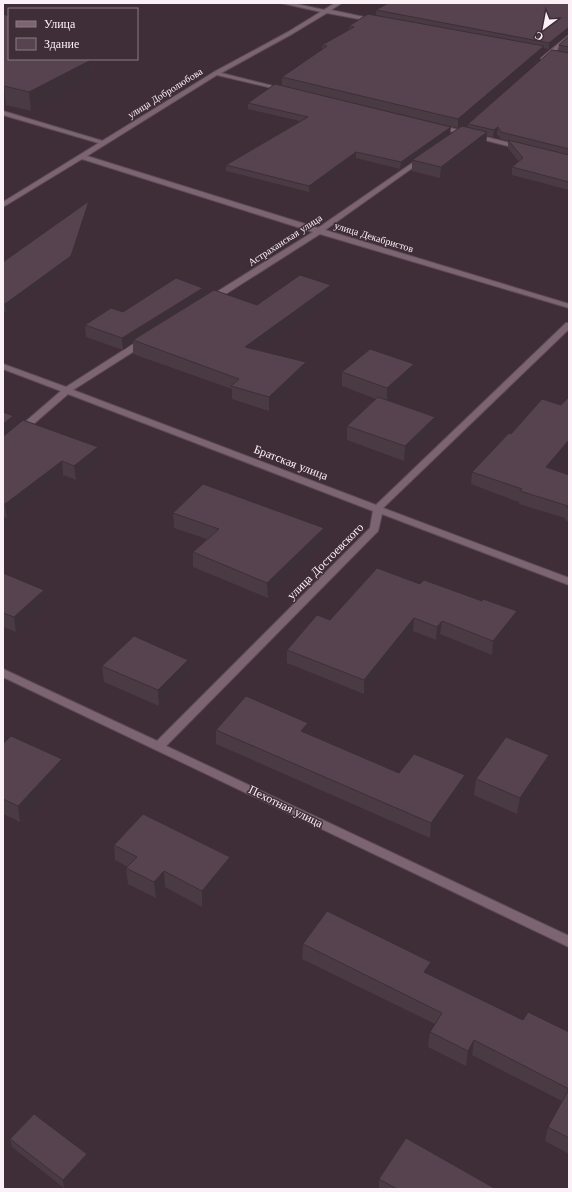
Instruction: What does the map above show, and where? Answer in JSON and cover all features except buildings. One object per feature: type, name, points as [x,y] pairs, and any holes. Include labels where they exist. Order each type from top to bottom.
[{"type":"street","points":[[284,3],[380,21]]},
{"type":"street","name":"улица Добролюбова","points":[[3,205],[83,157],[216,73],[339,3]]},
{"type":"street","points":[[538,64],[569,37]]},
{"type":"street","points":[[216,73],[292,92]]},
{"type":"street","points":[[4,113],[104,143]]},
{"type":"street","points":[[430,125],[530,149]]},
{"type":"street","name":"Астраханская улица","points":[[200,306],[319,231],[428,155]]},
{"type":"street","name":"улица Декабристов","points":[[83,157],[319,231],[569,306]]},
{"type":"street","points":[[378,508],[569,325]]},
{"type":"street","points":[[3,446],[68,389],[154,335]]},
{"type":"street","name":"Братская улица","points":[[3,366],[68,389],[569,582]]},
{"type":"street","name":"улица Достоевского","points":[[159,746],[375,529],[378,508]]},
{"type":"street","name":"Пехотная улица","points":[[3,673],[569,942]]}]
